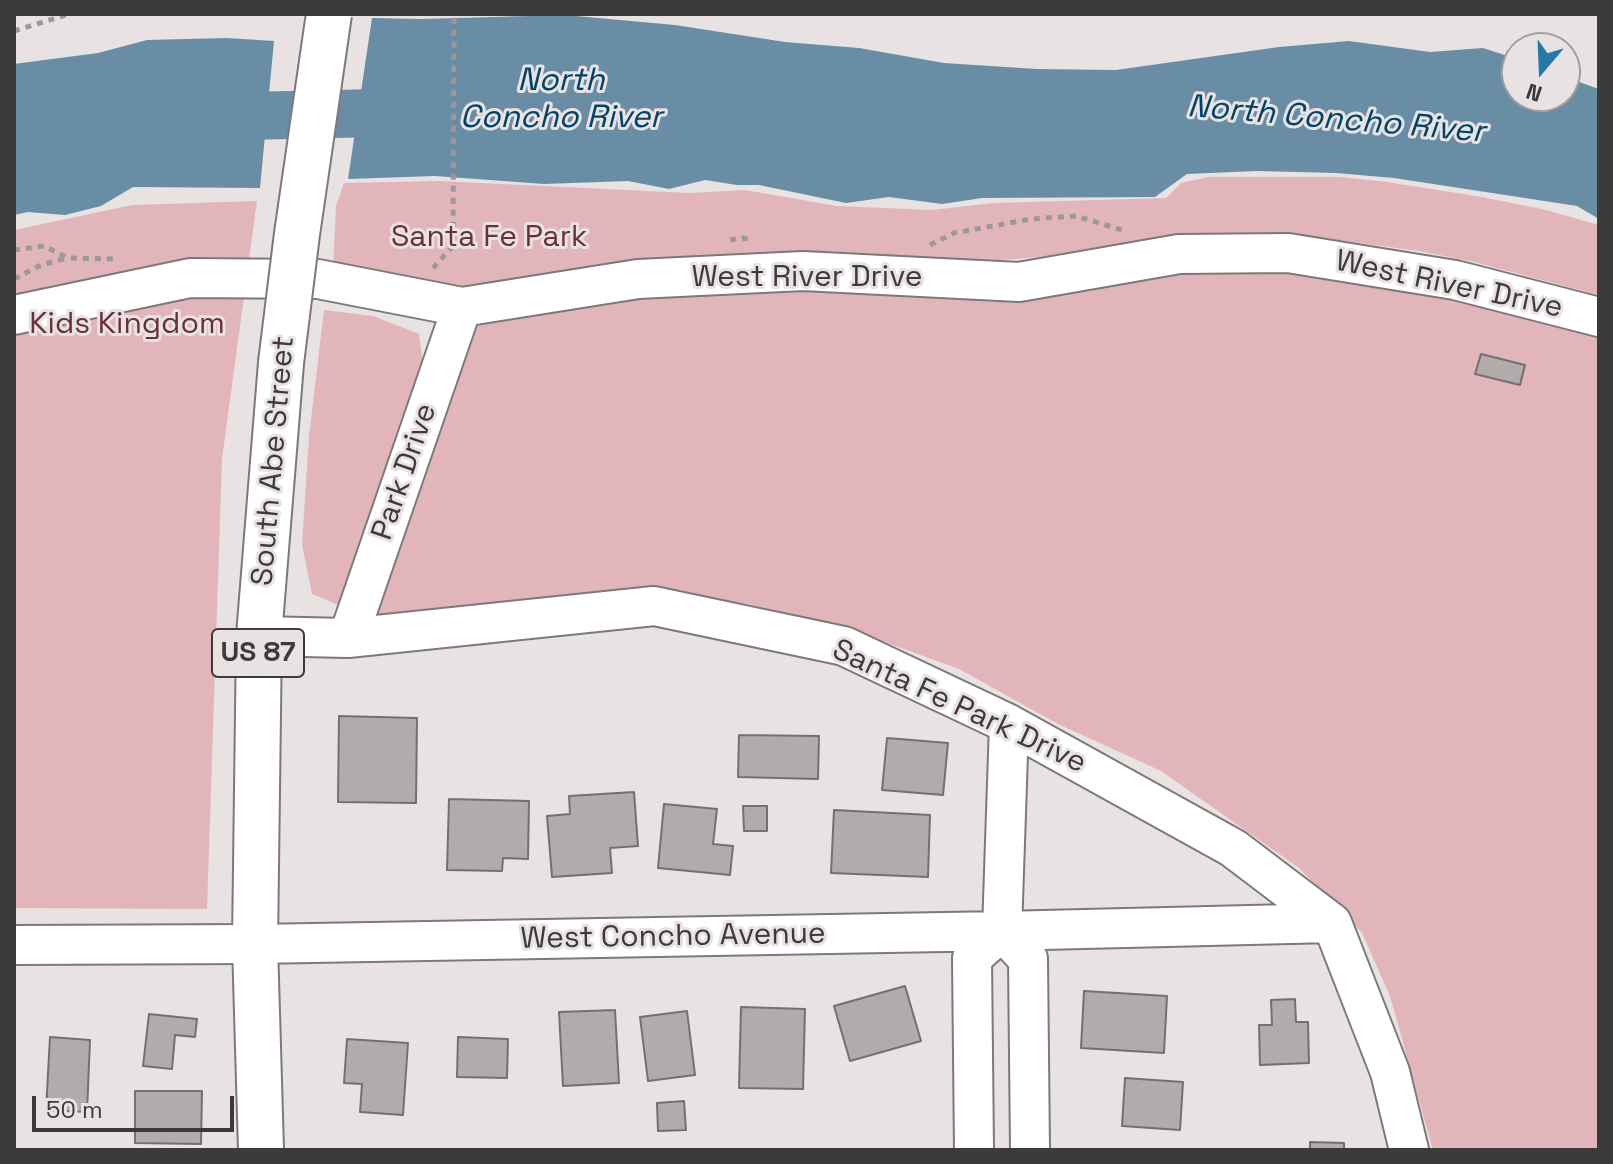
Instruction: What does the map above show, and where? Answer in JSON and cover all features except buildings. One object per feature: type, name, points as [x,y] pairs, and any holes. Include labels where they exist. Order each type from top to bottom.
[{"type":"main road","name":"South Abe Street","points":[[261,1150],[255,944],[259,636],[281,363],[329,14]]},
{"type":"street","name":"West River Drive","points":[[14,315],[190,278],[318,279],[462,307],[638,279],[803,271],[1019,282],[1179,254],[1288,253],[1455,280],[1599,317]]},
{"type":"street","name":"Park Drive","points":[[348,638],[462,307]]},
{"type":"street","name":"Santa Fe Park Drive","points":[[259,636],[348,638],[654,606],[844,646],[1009,724],[1233,848],[1332,923]]},
{"type":"street","points":[[1009,724],[1002,931],[1028,959],[1030,1150]]},
{"type":"street","name":"West Concho Avenue","points":[[14,945],[255,944],[1332,923]]},
{"type":"street","points":[[1332,923],[1390,1072],[1409,1150]]},
{"type":"street","points":[[974,1150],[972,958],[1002,931]]},
{"type":"path","points":[[14,31],[69,14]]},
{"type":"path","points":[[454,14],[454,220]]},
{"type":"path","points":[[927,247],[954,233],[1031,219],[1076,216],[1134,234]]},
{"type":"path","points":[[721,242],[743,238],[756,241]]},
{"type":"path","points":[[14,279],[41,265],[68,258]]},
{"type":"path","points":[[427,274],[442,273]]},
{"type":"green space","name":"Santa Fe Park","points":[[1208,177],[1339,177],[1380,181],[1482,197],[1599,225],[1599,295],[1419,251],[1285,233],[1165,237],[1053,256],[1002,260],[847,256],[487,293],[333,268],[336,206],[344,183],[439,181],[690,193],[745,190],[837,206],[932,210],[994,203],[1166,198],[1181,183]]},
{"type":"green space","name":"Kids Kingdom","points":[[257,201],[222,459],[207,909],[14,908],[14,230],[132,205]]},
{"type":"green space","points":[[1255,267],[1408,285],[1599,332],[1599,1150],[1433,1150],[1390,996],[1362,933],[1299,868],[1161,771],[1058,724],[959,669],[849,629],[749,604],[629,588],[372,616],[471,317],[612,298]]},
{"type":"green space","name":"Santa Fe Park","points":[[324,310],[373,316],[419,334],[424,371],[341,606],[312,594],[302,545],[309,436]]},
{"type":"water","name":"North Concho River","points":[[565,15],[859,48],[944,63],[1037,69],[1116,70],[1279,47],[1349,41],[1430,52],[1483,48],[1501,54],[1501,112],[1581,112],[1581,83],[1599,89],[1599,219],[1577,206],[1394,178],[1336,173],[1257,171],[1187,174],[1155,197],[982,198],[942,204],[889,197],[846,203],[759,185],[705,180],[669,189],[628,181],[544,184],[435,176],[348,179],[372,18]]},
{"type":"water","points":[[227,38],[274,41],[260,188],[133,187],[101,206],[65,215],[28,212],[14,215],[14,64],[98,53],[147,40]]},
{"type":"waterway","name":"North Concho River","points":[[201,117],[423,112]]}]
